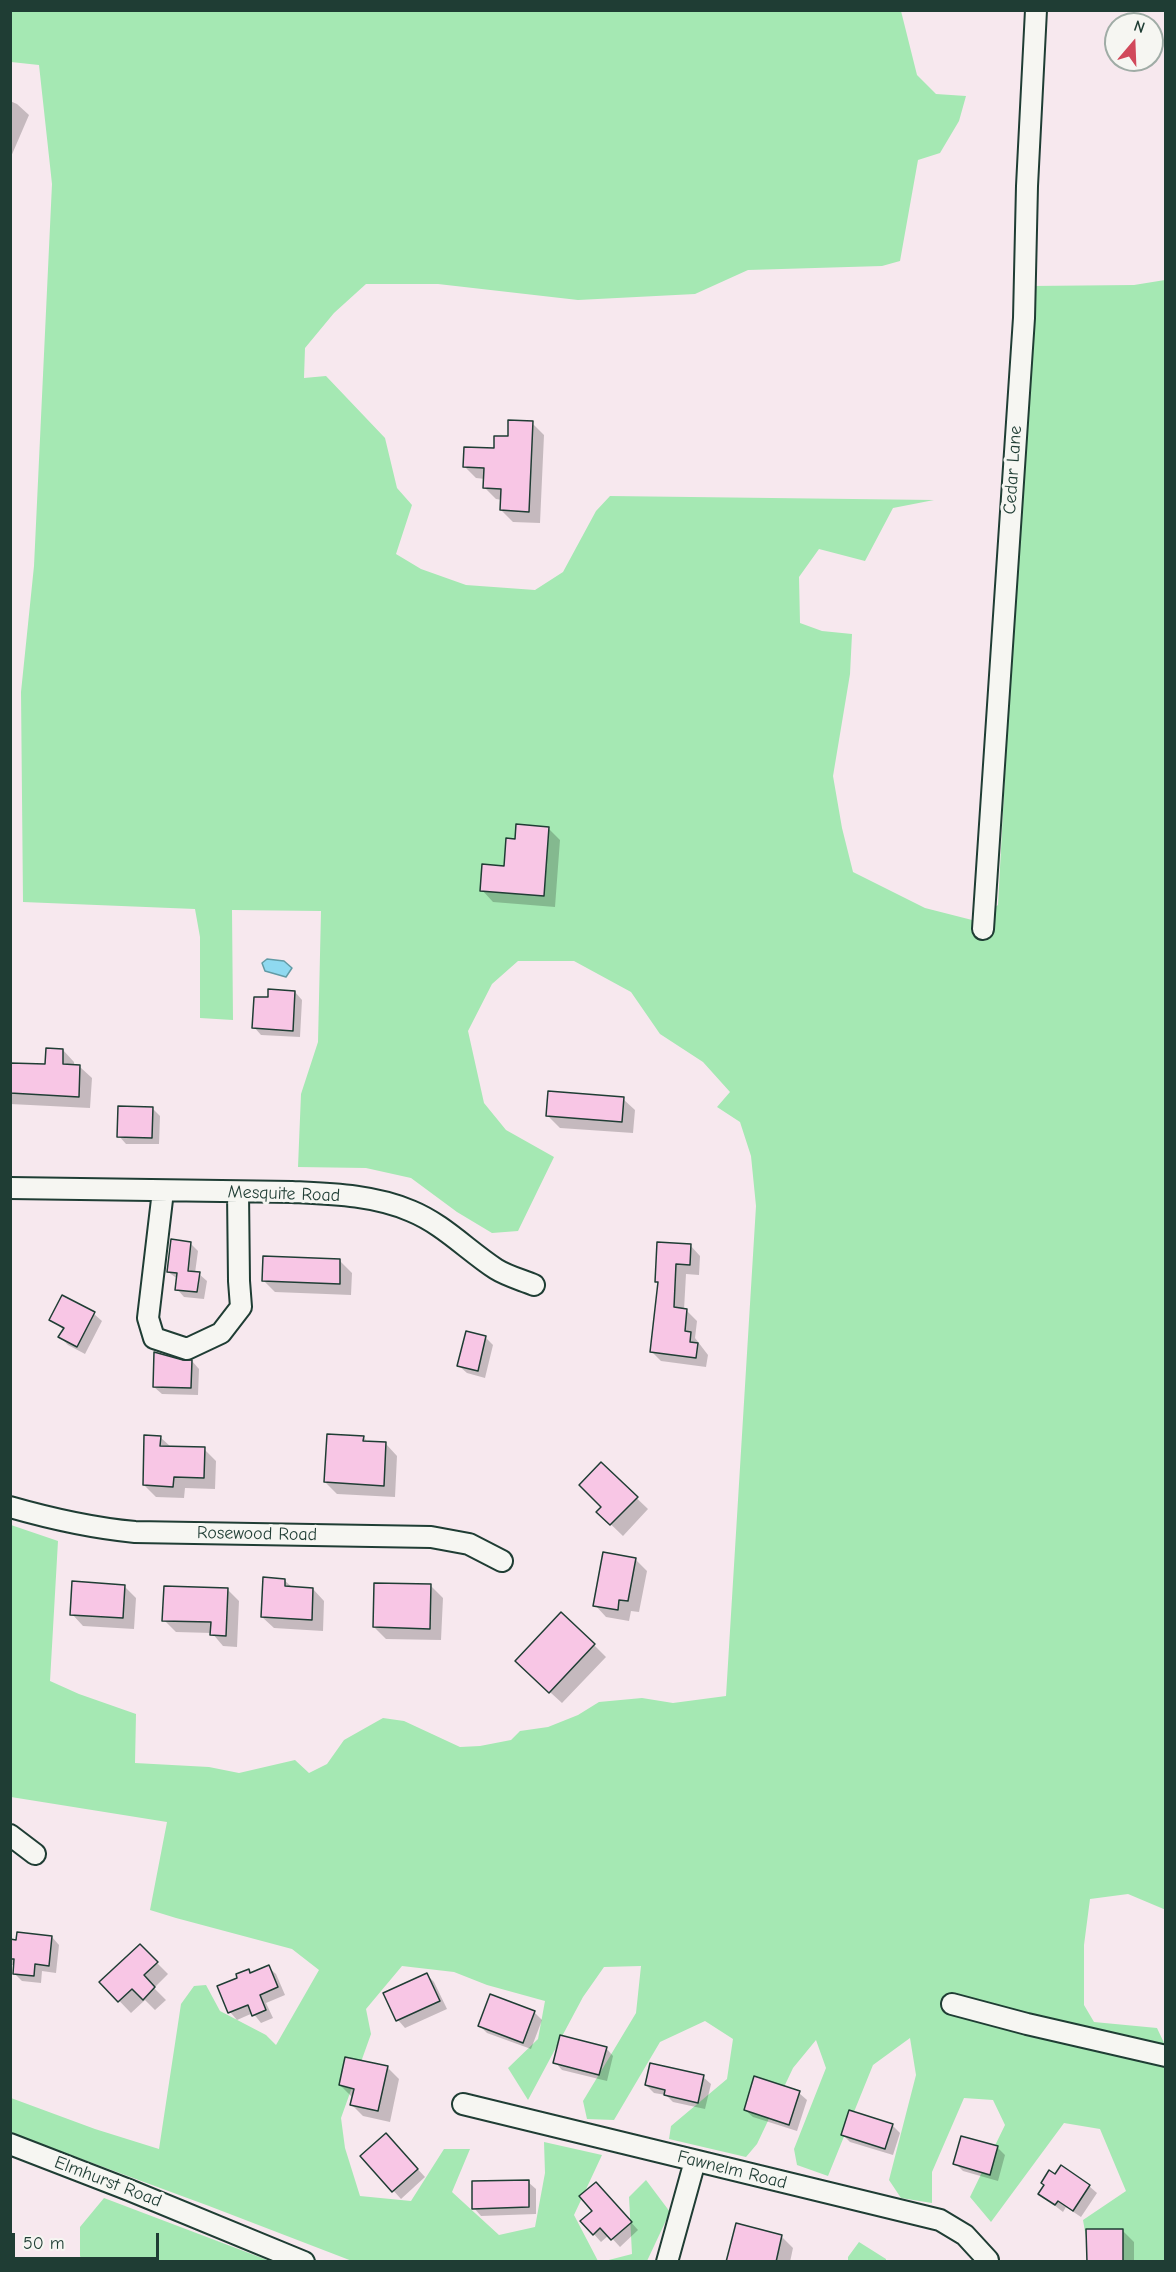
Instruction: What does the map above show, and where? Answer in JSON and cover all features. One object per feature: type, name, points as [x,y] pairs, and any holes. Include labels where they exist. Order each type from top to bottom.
[{"type":"street","name":"Cedar Lane","points":[[983,929],[1024,318],[1026,186],[1036,10]]},
{"type":"street","name":"Mesquite Road","points":[[10,1188],[334,1194],[376,1200],[412,1211],[441,1228],[498,1270],[534,1285]]},
{"type":"street","points":[[163,1191],[148,1318],[154,1338],[187,1349],[221,1333],[241,1307],[238,1192]]},
{"type":"street","name":"Rosewood Road","points":[[10,1507],[79,1525],[135,1532],[431,1537],[468,1544],[502,1562]]},
{"type":"street","points":[[10,1835],[35,1854]]},
{"type":"street","points":[[952,2004],[1027,2025],[1166,2056]]},
{"type":"street","name":"Fawnelm Road","points":[[463,2104],[940,2220],[965,2235],[988,2260]]},
{"type":"street","name":"Elmhurst Road","points":[[10,2145],[129,2190],[304,2262]]},
{"type":"street","points":[[667,2262],[694,2161]]},
{"type":"green space","points":[[11,11],[901,11],[917,75],[936,94],[966,96],[959,121],[940,153],[918,160],[900,261],[882,266],[748,270],[695,294],[578,300],[438,284],[366,284],[334,313],[305,348],[304,378],[326,376],[385,438],[397,488],[412,505],[396,554],[421,569],[466,585],[535,590],[563,572],[596,511],[610,496],[934,500],[893,508],[865,561],[819,549],[799,577],[800,623],[822,631],[852,634],[850,674],[833,776],[853,872],[925,908],[976,921],[998,905],[1031,286],[1134,285],[1165,280],[1166,1910],[1128,1894],[1090,1899],[1084,1945],[1084,2005],[1094,2022],[1157,2028],[1165,2045],[1165,2261],[1090,2261],[1083,2220],[1126,2191],[1100,2129],[1064,2123],[991,2222],[970,2197],[1005,2125],[993,2100],[964,2098],[932,2172],[932,2203],[901,2198],[889,2180],[916,2075],[910,2038],[873,2065],[828,2176],[797,2165],[794,2149],[826,2068],[816,2040],[793,2068],[757,2144],[746,2157],[669,2139],[671,2126],[727,2079],[733,2039],[705,2021],[660,2042],[614,2120],[587,2119],[583,2101],[636,2013],[641,1966],[604,1967],[583,1997],[528,2100],[508,2068],[538,2039],[545,2001],[487,1985],[454,1972],[402,1966],[366,2009],[371,2034],[341,2118],[345,2148],[360,2196],[411,2201],[444,2149],[470,2149],[452,2192],[499,2235],[535,2227],[545,2173],[544,2142],[602,2155],[574,2215],[598,2261],[352,2261],[11,2133],[11,2098],[95,2129],[159,2149],[181,2004],[194,1986],[206,1985],[220,2011],[266,2035],[276,2045],[319,1970],[292,1949],[150,1910],[167,1822],[11,1797],[11,1525],[58,1541],[50,1681],[136,1714],[135,1763],[209,1767],[239,1773],[295,1760],[309,1773],[327,1764],[344,1740],[383,1718],[404,1721],[460,1747],[480,1746],[511,1740],[520,1731],[548,1727],[578,1715],[599,1702],[642,1698],[673,1703],[726,1696],[756,1206],[751,1156],[740,1122],[717,1107],[730,1092],[703,1062],[660,1034],[631,992],[574,961],[518,961],[492,984],[468,1031],[484,1103],[506,1130],[554,1157],[518,1231],[492,1233],[457,1212],[411,1178],[366,1168],[298,1167],[301,1094],[318,1042],[321,911],[232,910],[233,1020],[200,1018],[200,937],[195,909],[23,902],[21,692],[34,566],[52,184],[39,65],[11,62]]},
{"type":"green space","points":[[646,2180],[670,2212],[647,2261],[601,2262],[632,2254],[629,2197]]},
{"type":"green space","points":[[104,2198],[270,2261],[82,2261],[80,2227]]},
{"type":"green space","points":[[859,2242],[886,2261],[848,2261],[848,2257]]},
{"type":"water","points":[[267,959],[284,961],[292,968],[286,977],[265,971],[262,963]]},
{"type":"building","points":[[508,420],[533,421],[529,512],[500,510],[501,489],[483,488],[484,468],[463,467],[464,447],[494,448],[494,436],[508,436]]},
{"type":"building","points":[[516,824],[549,827],[544,896],[480,891],[482,864],[504,866],[506,838],[515,839]]},
{"type":"building","points":[[268,989],[295,991],[293,1031],[252,1028],[254,997],[268,997]]},
{"type":"building","points":[[46,1048],[63,1049],[63,1064],[80,1065],[79,1097],[10,1093],[10,1063],[45,1064]]},
{"type":"building","points":[[548,1091],[624,1097],[622,1122],[546,1116]]},
{"type":"building","points":[[118,1106],[153,1107],[152,1138],[117,1137]]},
{"type":"building","points":[[171,1239],[191,1242],[188,1271],[200,1272],[197,1292],[175,1290],[177,1273],[167,1272]]},
{"type":"building","points":[[657,1242],[691,1244],[690,1265],[676,1264],[674,1307],[687,1309],[685,1331],[691,1332],[690,1342],[698,1343],[696,1358],[650,1352],[658,1282],[655,1282]]},
{"type":"building","points":[[263,1256],[340,1259],[340,1284],[262,1281]]},
{"type":"building","points":[[62,1295],[95,1312],[77,1347],[58,1337],[64,1328],[49,1320]]},
{"type":"building","points":[[466,1331],[486,1336],[478,1371],[457,1366]]},
{"type":"building","points":[[154,1352],[183,1360],[192,1360],[191,1388],[153,1387]]},
{"type":"building","points":[[327,1434],[364,1436],[363,1441],[386,1442],[384,1486],[324,1482]]},
{"type":"building","points":[[144,1435],[161,1436],[160,1446],[205,1447],[204,1478],[174,1477],[173,1487],[143,1485]]},
{"type":"building","points":[[601,1462],[638,1497],[610,1525],[596,1512],[601,1507],[579,1485]]},
{"type":"building","points":[[603,1552],[636,1558],[628,1601],[619,1600],[618,1610],[593,1606]]},
{"type":"building","points":[[263,1577],[285,1579],[285,1586],[313,1588],[312,1620],[261,1617]]},
{"type":"building","points":[[72,1581],[125,1585],[123,1618],[70,1615]]},
{"type":"building","points":[[374,1583],[431,1584],[430,1629],[373,1627]]},
{"type":"building","points":[[164,1586],[228,1588],[226,1636],[210,1635],[211,1622],[162,1621]]},
{"type":"building","points":[[561,1612],[595,1644],[549,1693],[515,1661]]},
{"type":"building","points":[[17,1932],[52,1936],[49,1966],[35,1964],[34,1976],[13,1974],[14,1959],[10,1959],[10,1939],[16,1940]]},
{"type":"building","points":[[140,1944],[158,1962],[144,1975],[155,1987],[143,2000],[132,1989],[118,2002],[99,1982]]},
{"type":"building","points":[[269,1965],[278,1987],[260,1995],[266,2010],[252,2016],[248,2005],[228,2013],[217,1986],[237,1978],[236,1974],[249,1969],[250,1973]]},
{"type":"building","points":[[427,1973],[440,2001],[396,2021],[383,1993]]},
{"type":"building","points":[[490,1994],[535,2011],[523,2043],[478,2026]]},
{"type":"building","points":[[560,2035],[607,2047],[599,2075],[553,2063]]},
{"type":"building","points":[[345,2057],[388,2066],[378,2111],[350,2105],[354,2089],[339,2085]]},
{"type":"building","points":[[650,2063],[704,2075],[698,2103],[664,2095],[665,2090],[645,2085]]},
{"type":"building","points":[[754,2076],[800,2091],[789,2125],[744,2110]]},
{"type":"building","points":[[849,2110],[893,2124],[885,2149],[841,2135]]},
{"type":"building","points":[[386,2133],[418,2169],[392,2192],[360,2156]]},
{"type":"building","points":[[961,2136],[998,2146],[990,2175],[953,2164]]},
{"type":"building","points":[[1061,2165],[1090,2185],[1073,2211],[1058,2201],[1055,2205],[1038,2194],[1044,2185],[1041,2183],[1049,2170],[1055,2174]]},
{"type":"building","points":[[529,2180],[529,2207],[472,2209],[472,2181]]},
{"type":"building","points":[[596,2182],[632,2222],[611,2240],[600,2228],[593,2235],[580,2221],[592,2211],[579,2196]]},
{"type":"building","points":[[736,2223],[782,2235],[776,2262],[726,2262]]},
{"type":"building","points":[[1086,2229],[1123,2229],[1123,2262],[1087,2262]]}]
